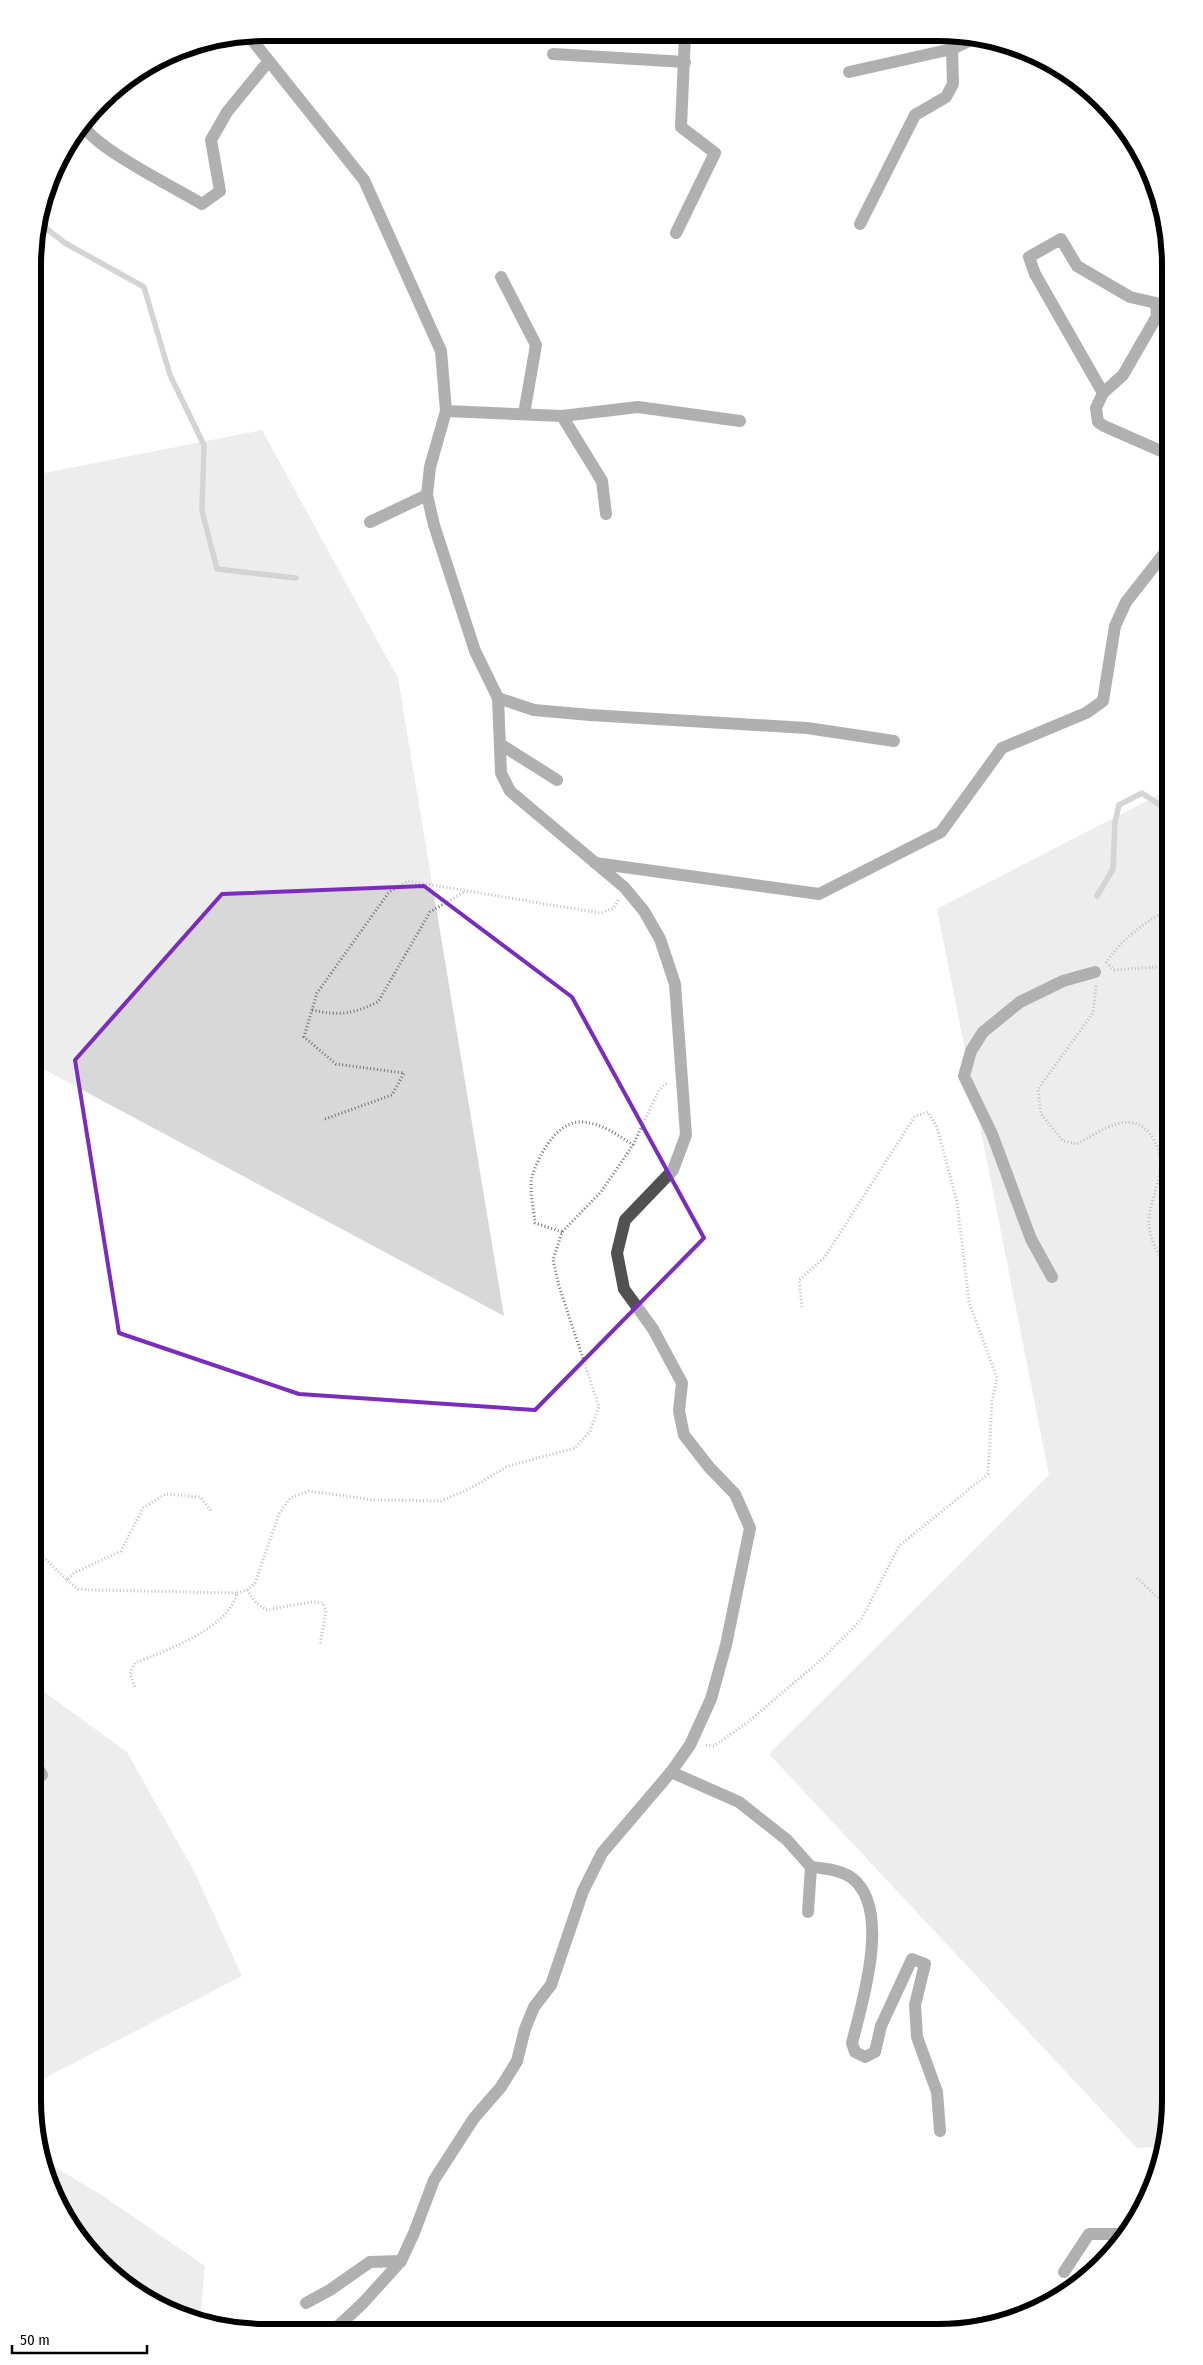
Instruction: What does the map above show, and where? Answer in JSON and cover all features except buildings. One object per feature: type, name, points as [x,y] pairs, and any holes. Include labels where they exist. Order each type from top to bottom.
[{"type":"lane","points":[[676,233],[715,153],[681,127],[686,41]]},
{"type":"lane","points":[[253,42],[364,180],[441,351],[446,411],[430,467],[427,495],[434,525],[475,651],[498,698],[501,773],[510,792],[624,887],[644,911],[660,939],[675,984],[686,1135],[672,1170],[625,1220],[617,1253],[624,1289],[653,1328],[682,1383],[679,1411],[684,1435],[709,1467],[735,1494],[750,1528],[726,1645],[711,1699],[690,1745],[671,1772],[602,1853],[583,1891],[551,1985],[534,2007],[525,2029],[517,2061],[501,2087],[474,2118],[434,2180],[401,2261],[363,2303],[340,2324]]},
{"type":"lane","points":[[849,72],[952,49],[965,43]]},
{"type":"lane","points":[[860,224],[915,115],[946,97],[953,84],[952,49]]},
{"type":"lane","points":[[553,54],[685,62]]},
{"type":"lane","points":[[86,131],[107,148],[202,204],[220,191],[211,140],[227,112],[268,62]]},
{"type":"lane","points":[[1103,393],[1035,274],[1029,257],[1061,239],[1076,266],[1130,297],[1156,303],[1157,316],[1123,375],[1103,393],[1096,408],[1098,422],[1162,451]]},
{"type":"lane","points":[[501,277],[536,345],[524,414]]},
{"type":"lane","points":[[446,411],[562,416],[638,407],[740,420]]},
{"type":"lane","points":[[562,416],[602,480],[606,514]]},
{"type":"lane","points":[[370,522],[427,495]]},
{"type":"lane","points":[[594,863],[819,894],[941,832],[1002,748],[1086,713],[1103,700],[1115,626],[1126,602],[1162,556]]},
{"type":"lane","points":[[498,698],[534,710],[590,716],[806,728],[894,741]]},
{"type":"lane","points":[[500,744],[557,780]]},
{"type":"lane","points":[[1052,1277],[1031,1240],[992,1134],[964,1076],[971,1051],[983,1032],[1020,1002],[1063,981],[1095,972]]},
{"type":"lane","points":[[671,1772],[739,1802],[787,1840],[811,1867],[827,1868],[852,1878],[862,1891],[872,1911],[871,1968],[852,2043],[855,2052],[865,2057],[875,2052],[881,2026],[912,1958],[925,1964],[915,2005],[917,2037],[937,2092],[940,2131]]},
{"type":"lane","points":[[808,1912],[811,1867]]},
{"type":"lane","points":[[1064,2272],[1090,2234],[1116,2234]]},
{"type":"lane","points":[[306,2303],[330,2290],[370,2262],[401,2261]]},
{"type":"path","points":[[325,1119],[392,1095],[404,1073],[336,1064],[304,1037],[317,993],[389,892],[408,881],[600,913],[614,908],[624,887]]},
{"type":"path","points":[[312,1010],[335,1015],[363,1009],[378,1002],[430,912],[467,890]]},
{"type":"path","points":[[1162,912],[1145,922],[1113,951],[1106,962],[1095,972],[1097,980],[1093,1013],[1038,1089],[1041,1114],[1063,1141],[1076,1144],[1113,1125],[1131,1121],[1146,1128],[1161,1152],[1160,1171],[1149,1220],[1152,1243],[1162,1261]]},
{"type":"path","points":[[1106,962],[1114,970],[1162,967]]},
{"type":"path","points":[[41,1555],[78,1589],[237,1593],[247,1590],[255,1583],[279,1514],[290,1498],[309,1491],[376,1500],[441,1501],[471,1488],[508,1466],[575,1448],[590,1431],[599,1407],[559,1286],[554,1260],[562,1232],[601,1192],[633,1145],[659,1090],[682,1070]]},
{"type":"path","points":[[690,1745],[714,1746],[748,1722],[822,1659],[861,1620],[899,1546],[988,1474],[992,1401],[996,1378],[969,1302],[957,1202],[937,1127],[928,1112],[915,1116],[824,1258],[798,1280],[802,1307]]},
{"type":"path","points":[[562,1232],[535,1223],[532,1178],[543,1150],[557,1132],[580,1122],[611,1130],[633,1145]]},
{"type":"path","points":[[67,1580],[74,1573],[121,1551],[143,1508],[166,1494],[200,1497],[212,1512]]},
{"type":"path","points":[[1137,1578],[1162,1601]]},
{"type":"path","points":[[247,1590],[256,1603],[266,1610],[310,1602],[323,1603],[326,1611],[320,1644]]},
{"type":"path","points":[[135,1688],[130,1674],[135,1663],[204,1631],[225,1613],[234,1602],[237,1593]]},
{"type":"highlighted area","points":[[424,886],[572,997],[704,1238],[535,1410],[299,1394],[119,1333],[75,1060],[222,894]]},
{"type":"shaded area","points":[[262,430],[398,678],[504,1316],[41,1068],[41,474]]},
{"type":"shaded area","points":[[1162,793],[1162,2100],[1160,2129],[1156,2147],[1137,2148],[769,1754],[1049,1475],[937,909]]},
{"type":"shaded area","points":[[41,1690],[127,1752],[195,1873],[242,1976],[41,2080]]},
{"type":"shaded area","points":[[51,2164],[103,2196],[205,2266],[201,2314],[153,2294],[118,2268],[88,2236],[64,2199]]},
{"type":"waterway","points":[[45,227],[65,243],[144,287],[170,375],[204,445],[202,511],[217,569],[296,578]]},
{"type":"waterway","points":[[1097,896],[1113,869],[1115,822],[1119,805],[1142,793],[1162,807]]}]
